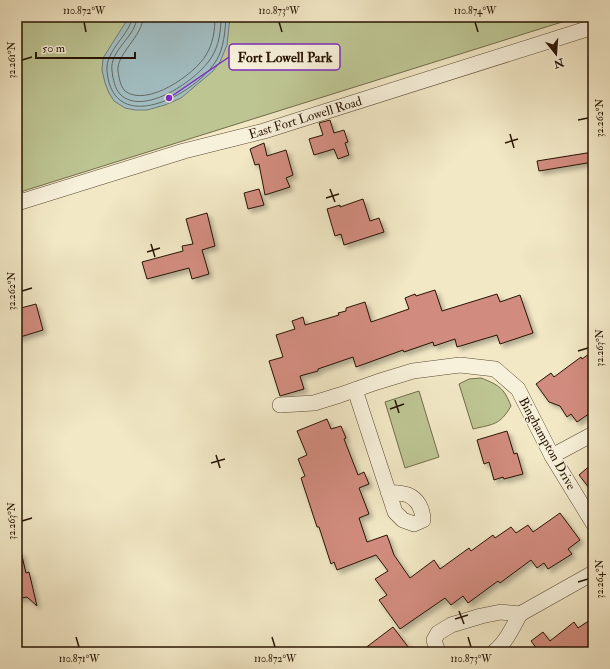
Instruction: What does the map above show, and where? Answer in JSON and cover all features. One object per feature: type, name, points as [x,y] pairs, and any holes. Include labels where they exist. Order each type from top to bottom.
[{"type":"street","name":"East Fort Lowell Road","points":[[17,203],[184,151],[264,131],[593,27]]},
{"type":"street","name":"Binghampton Drive","points":[[280,405],[314,403],[413,371],[460,365],[495,369],[518,389],[552,456],[593,523]]},
{"type":"street","points":[[355,390],[388,492]]},
{"type":"street","points":[[552,456],[593,434]]},
{"type":"street","points":[[494,652],[506,638],[520,614],[593,573]]},
{"type":"street","points":[[438,652],[434,640],[438,633],[451,625],[500,612],[520,614]]},
{"type":"green space","points":[[17,17],[578,17],[17,193]]},
{"type":"green space","points":[[481,378],[497,385],[506,395],[511,406],[503,417],[496,423],[473,429],[459,384],[469,379]]},
{"type":"green space","points":[[419,391],[439,457],[405,468],[385,402]]},
{"type":"water","points":[[129,17],[230,17],[227,45],[220,62],[213,71],[181,98],[165,105],[147,110],[125,108],[114,101],[109,93],[102,70],[103,58]]},
{"type":"building","points":[[330,120],[334,133],[344,130],[348,142],[345,143],[349,155],[338,159],[334,149],[314,155],[309,139],[323,135],[319,123]]},
{"type":"building","points":[[264,143],[267,156],[286,150],[293,175],[286,178],[290,187],[265,195],[259,164],[255,165],[250,149]]},
{"type":"building","points":[[593,152],[593,162],[539,171],[537,161]]},
{"type":"building","points":[[259,189],[264,205],[248,209],[244,193]]},
{"type":"building","points":[[363,199],[370,221],[379,218],[384,232],[344,245],[341,234],[335,236],[327,209],[340,205],[340,207]]},
{"type":"building","points":[[207,213],[215,246],[202,250],[209,274],[192,279],[189,268],[147,279],[142,262],[183,251],[182,246],[193,244],[186,219]]},
{"type":"building","points":[[435,290],[442,311],[497,294],[500,302],[520,295],[533,333],[500,344],[497,335],[457,347],[455,339],[434,346],[433,342],[404,352],[403,350],[356,367],[353,357],[318,369],[318,371],[300,376],[304,389],[280,396],[269,361],[283,357],[276,335],[295,329],[292,321],[303,317],[305,325],[339,315],[338,313],[346,311],[346,308],[365,302],[371,322],[409,309],[405,298],[415,294],[416,296]]},
{"type":"building","points":[[36,304],[43,330],[17,338],[17,309]]},
{"type":"building","points":[[593,351],[593,411],[577,422],[571,414],[567,417],[560,406],[549,402],[536,384],[551,373],[554,377],[581,357],[582,359]]},
{"type":"building","points":[[327,419],[331,429],[341,426],[346,438],[344,439],[358,475],[364,472],[369,484],[359,488],[369,514],[359,518],[367,542],[387,535],[394,555],[410,578],[434,560],[440,569],[469,548],[471,551],[493,535],[495,538],[511,527],[516,533],[528,525],[533,532],[560,513],[580,540],[568,549],[572,554],[548,569],[544,563],[537,568],[531,560],[500,583],[498,581],[468,603],[463,596],[451,605],[445,598],[400,629],[379,600],[387,595],[375,579],[388,571],[376,555],[337,570],[334,562],[331,564],[319,527],[317,527],[301,478],[305,476],[298,459],[307,455],[297,431]]},
{"type":"building","points":[[507,431],[514,454],[517,453],[523,474],[494,480],[489,462],[484,464],[477,440]]},
{"type":"building","points":[[593,463],[593,493],[579,475]]},
{"type":"building","points":[[21,552],[26,573],[29,572],[37,606],[27,597],[17,599],[17,553]]},
{"type":"building","points":[[593,618],[593,652],[535,652],[538,650],[531,641],[543,632],[550,641],[574,622],[578,628]]},
{"type":"building","points":[[393,627],[412,652],[360,652]]},
{"type":"place","name":"Fort Lowell Park","points":[[169,98]]}]
